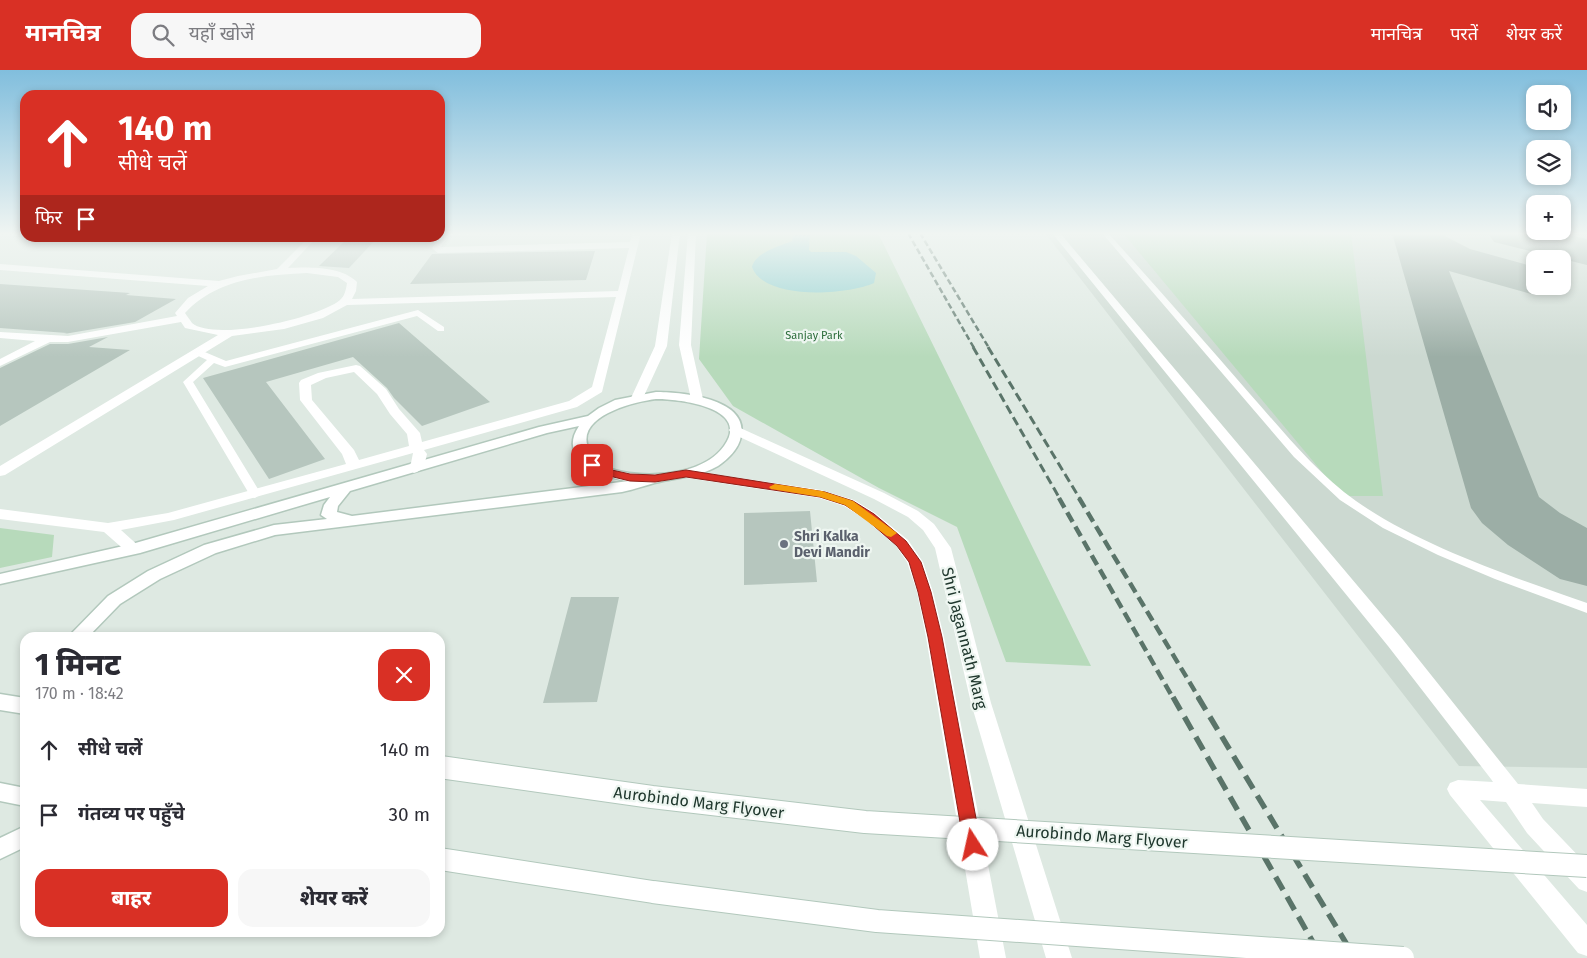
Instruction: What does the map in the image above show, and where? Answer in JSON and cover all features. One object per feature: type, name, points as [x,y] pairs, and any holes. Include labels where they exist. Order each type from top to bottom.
[{"type":"street","points":[[97,274],[222,284]]},
{"type":"street","points":[[258,274],[222,284],[205,291],[188,302],[180,313],[188,326],[207,331],[229,333],[280,327],[319,316],[345,302],[622,294]]},
{"type":"street","points":[[342,274],[352,282],[351,291],[345,302]]},
{"type":"street","points":[[0,514],[108,528],[162,518],[255,494],[573,404],[598,389],[627,274]]},
{"type":"street","points":[[637,398],[661,346],[670,274]]},
{"type":"street","points":[[689,274],[685,345],[697,399]]},
{"type":"street","points":[[1091,274],[1394,641],[1498,773],[1535,826],[1587,881]]},
{"type":"street","points":[[0,335],[68,338],[183,318]]},
{"type":"street","points":[[0,472],[229,333]]},
{"type":"street","points":[[0,345],[18,337]]},
{"type":"street","points":[[0,363],[48,338]]},
{"type":"street","points":[[354,466],[349,453],[306,400],[305,383],[322,375],[356,368],[382,392],[394,411],[413,433],[416,448],[420,454],[418,464],[414,469]]},
{"type":"street","points":[[0,579],[134,549],[544,430],[592,418],[612,406],[637,398],[668,395],[697,399],[717,406],[731,417],[736,430],[734,442],[724,455],[708,466],[686,474],[655,479],[622,488],[274,530],[210,549],[154,575],[114,600],[82,632]]},
{"type":"street","points":[[592,418],[582,430],[578,442],[582,454],[592,465],[609,473],[655,479]]},
{"type":"street","name":"Shri Jagannath Marg","points":[[736,430],[880,496],[913,514],[929,527],[943,548],[981,703],[1059,958]]},
{"type":"street","name":"Shri Jagannath Marg","points":[[686,474],[822,494],[849,503],[888,530],[902,543],[915,562],[925,592],[935,637],[993,958]]},
{"type":"street","points":[[344,489],[330,505],[329,515],[350,520]]},
{"type":"street","points":[[108,528],[134,549]]},
{"type":"street","points":[[0,702],[20,705]]},
{"type":"street","name":"Aurobindo Marg Flyover","points":[[445,768],[652,797],[865,822],[1587,866]]},
{"type":"street","points":[[1587,798],[1458,789],[1587,944]]},
{"type":"street","points":[[0,792],[20,796]]},
{"type":"street","points":[[0,848],[20,838]]},
{"type":"street","points":[[445,861],[653,892],[877,921],[1403,958]]},
{"type":"lane","points":[[1142,274],[1298,456],[1325,483],[1360,509],[1418,540],[1487,570],[1587,608]]},
{"type":"lane","points":[[197,352],[225,364],[418,313],[441,329]]},
{"type":"lane","points":[[213,359],[188,382],[255,494]]},
{"type":"shaded area","points":[[1077,274],[1526,274],[1526,295],[1571,295],[1571,274],[1587,274],[1587,768],[1459,766]]},
{"type":"green space","name":"Sanjay Park","points":[[704,274],[898,274],[1091,666],[1006,662],[957,527],[879,488],[733,406],[699,359]]},
{"type":"green space","points":[[1158,274],[1356,274],[1383,496],[1342,496]]},
{"type":"green space","points":[[0,528],[54,535],[52,557],[0,568]]},
{"type":"water","points":[[757,274],[876,274],[874,283],[862,287],[827,292],[789,290],[772,286]]},
{"type":"building","points":[[417,274],[588,274],[586,280],[410,284]]},
{"type":"building","points":[[0,284],[130,293],[126,295],[176,299],[135,322],[64,334],[67,333],[0,328]]},
{"type":"building","points":[[399,323],[490,402],[422,426],[394,398],[387,388],[353,357],[266,382],[325,459],[269,479],[203,378]]},
{"type":"building","points":[[108,337],[89,347],[130,350],[0,426],[0,368],[50,344],[68,344]]},
{"type":"building","points":[[810,511],[817,582],[744,585],[744,513]]},
{"type":"building","points":[[571,597],[619,597],[597,702],[543,703]]},
{"type":"taxiway","points":[[1427,274],[1507,508],[1534,529],[1587,561]]},
{"type":"taxiway","points":[[1509,274],[1526,279]]},
{"type":"railway","points":[[932,274],[974,348]]},
{"type":"railway","points":[[945,274],[989,348]]},
{"type":"railway","points":[[973,347],[1060,499]]},
{"type":"railway","points":[[988,347],[1080,499]]},
{"type":"railway","points":[[1059,498],[1173,698]]},
{"type":"railway","points":[[1079,498],[1199,698]]},
{"type":"railway","points":[[1173,697],[1322,958]]},
{"type":"railway","points":[[1198,697],[1355,958]]},
{"type":"slow traffic","points":[[775,487],[822,494],[849,503],[870,516],[891,533]]},
{"type":"place","name":"Shri Kalka Devi Mandir","points":[[784,544]]},
{"type":"route","points":[[592,465],[609,473],[630,478],[655,479],[686,474],[822,494],[849,503],[870,516],[902,543],[915,562],[925,592],[973,845]]}]
